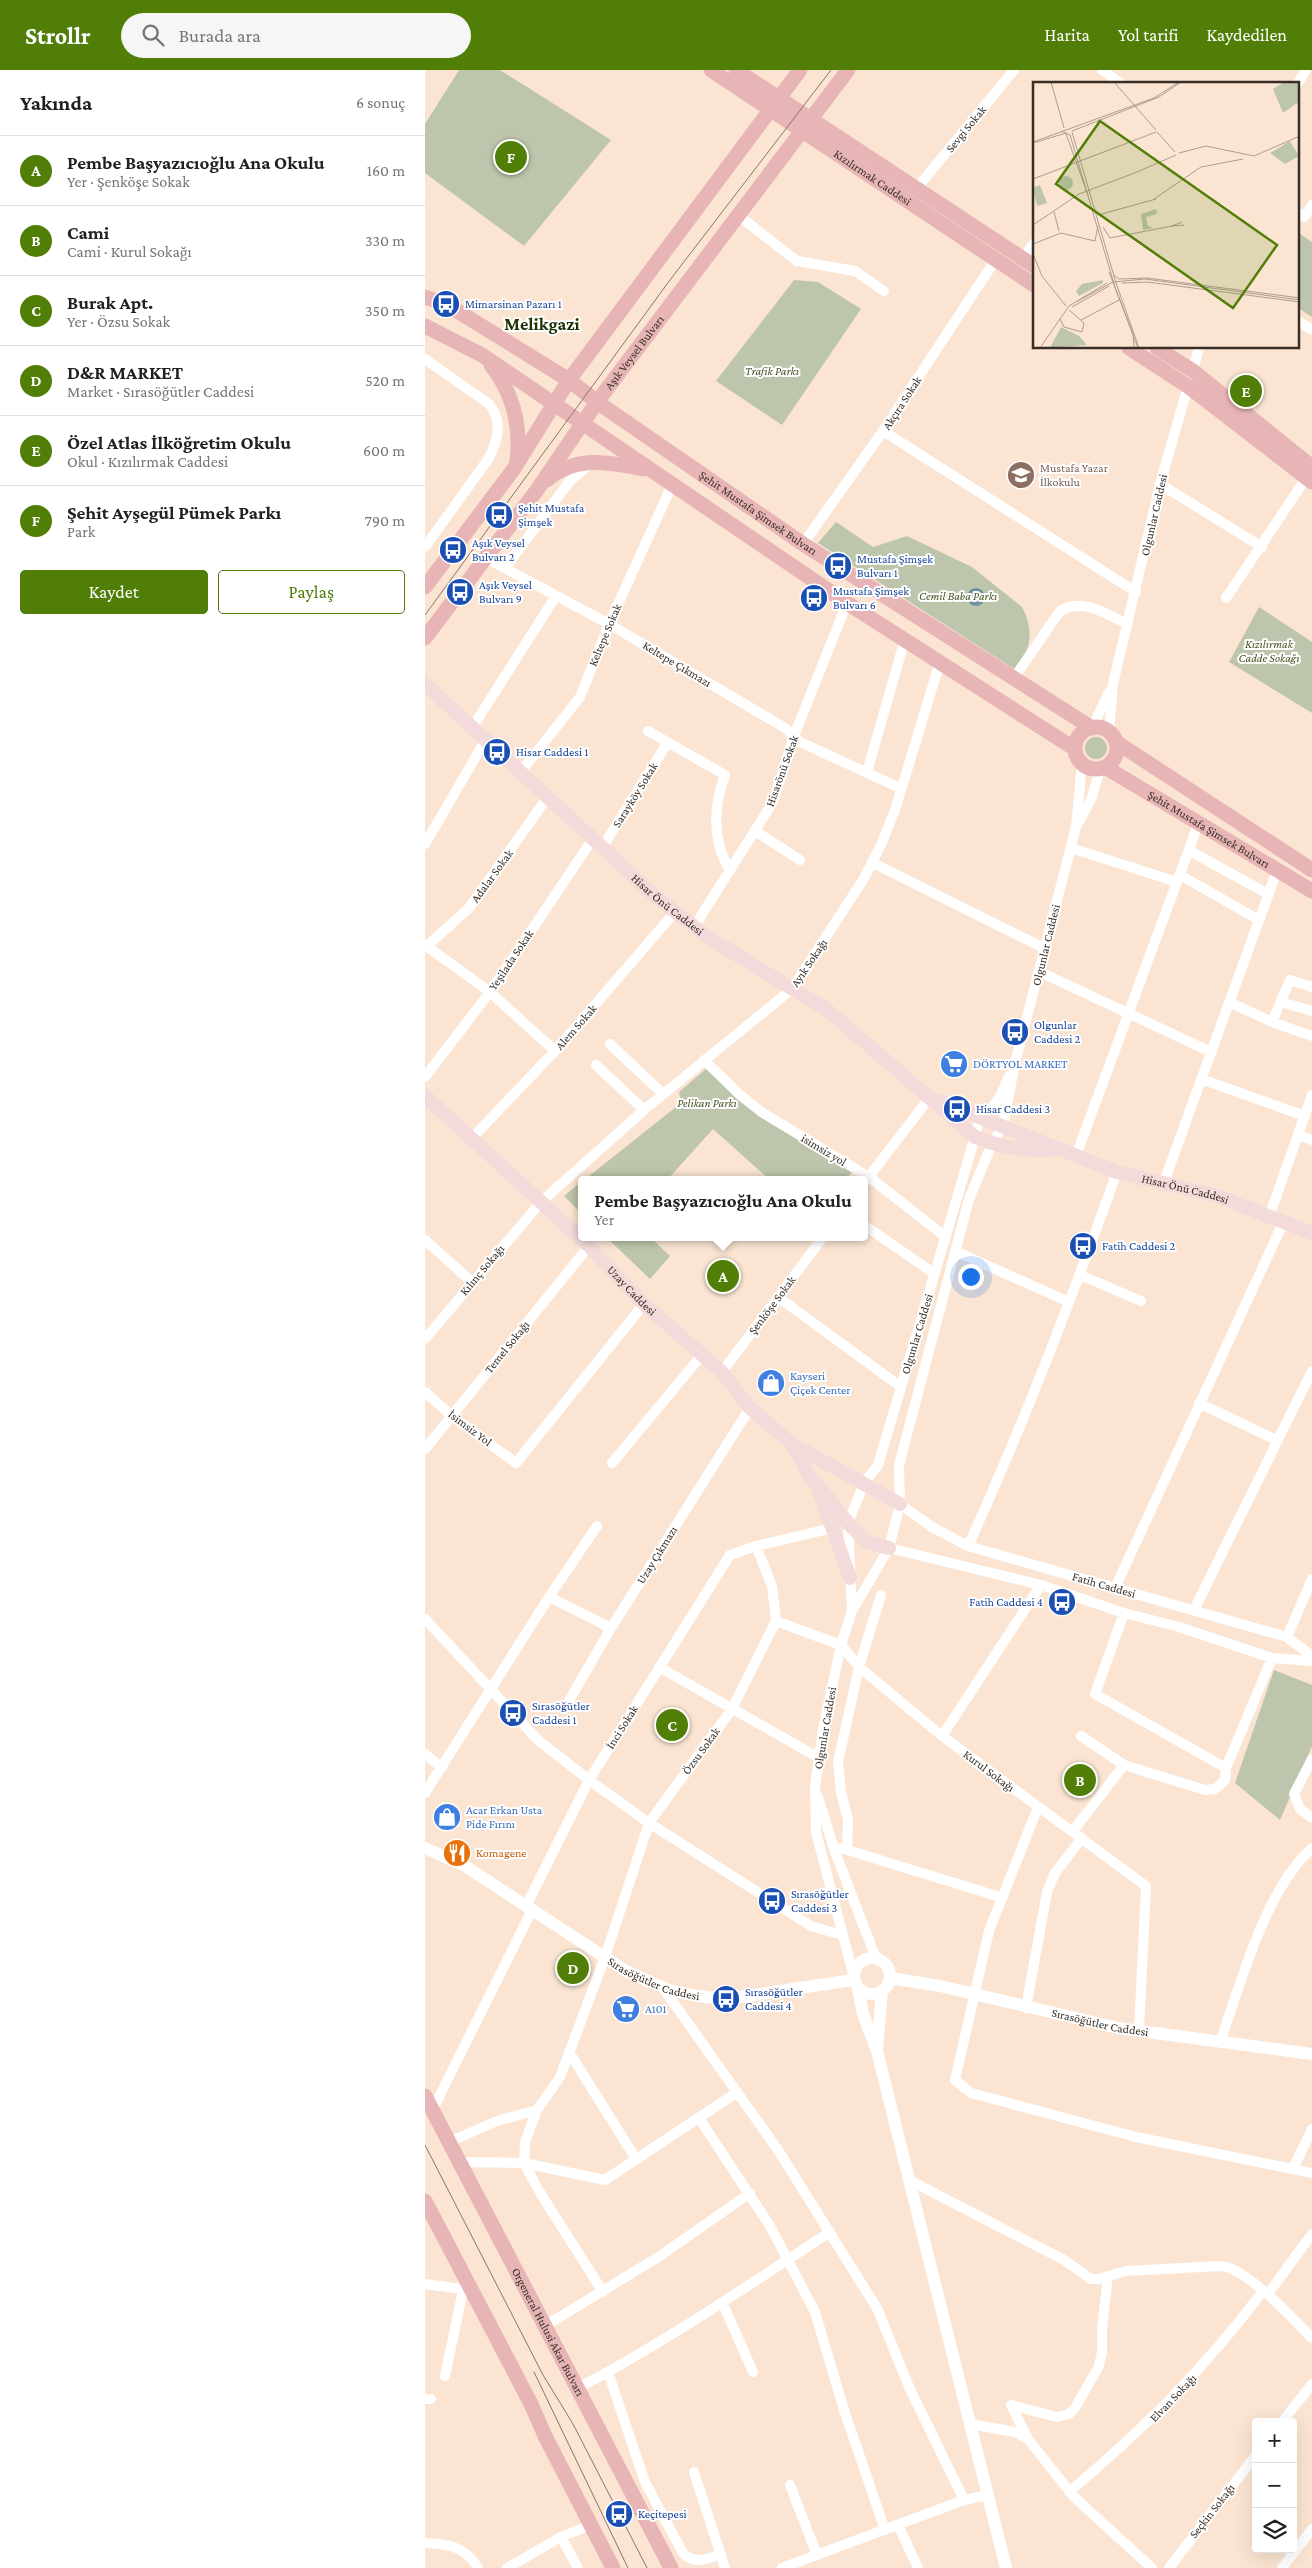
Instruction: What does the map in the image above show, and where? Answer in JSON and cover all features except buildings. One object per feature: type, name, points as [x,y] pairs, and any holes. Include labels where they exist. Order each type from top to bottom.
[{"type":"main road","name":"Kızılırmak Caddesi","points":[[711,70],[776,104],[811,118],[1029,263]]},
{"type":"main road","name":"Kızılırmak Caddesi","points":[[736,70],[776,104],[803,133],[1033,284]]},
{"type":"main road","points":[[425,587],[517,463],[569,380],[800,70]]},
{"type":"main road","name":"Aşık Veysel Bulvarı","points":[[425,638],[537,490],[597,402],[803,133],[811,118],[848,70]]},
{"type":"main road","name":"Şehit Mustafa Şimsek Bulvarı","points":[[425,297],[445,304],[569,380],[597,402],[803,544],[1092,728]]},
{"type":"main road","name":"Şehit Mustafa Şimsek Bulvarı","points":[[425,326],[482,355],[847,603],[1075,749]]},
{"type":"main road","points":[[1131,349],[1189,387],[1310,476]]},
{"type":"main road","points":[[1159,349],[1193,371],[1310,476]]},
{"type":"main road","points":[[482,355],[498,374],[515,410],[519,436],[517,463]]},
{"type":"main road","points":[[537,490],[558,471],[576,464],[592,462],[650,470]]},
{"type":"main road","name":"Hisar Önü Caddesi","points":[[426,686],[597,844],[693,927],[740,958],[826,1009],[975,1137],[992,1144],[1038,1151],[1059,1149]]},
{"type":"main road","points":[[1092,728],[1112,737],[1116,753],[1103,768],[1088,768],[1081,763],[1075,749],[1081,733],[1092,728]]},
{"type":"main road","name":"Şehit Mustafa Şimsek Bulvarı","points":[[1112,737],[1312,870]]},
{"type":"main road","name":"Şehit Mustafa Şimsek Bulvarı","points":[[1103,768],[1199,822],[1312,891]]},
{"type":"main road","name":"Hisar Önü Caddesi","points":[[930,1097],[1117,1172],[1164,1182],[1193,1192],[1217,1196],[1312,1233]]},
{"type":"main road","name":"Uzay Caddesi","points":[[427,1102],[472,1138],[578,1236]]},
{"type":"main road","name":"Uzay Caddesi","points":[[584,1241],[644,1304],[701,1356],[722,1372],[750,1408],[792,1444],[900,1504]]},
{"type":"main road","name":"Uzay Caddesi","points":[[792,1444],[809,1474],[848,1523],[867,1542],[889,1548]]},
{"type":"main road","points":[[816,1483],[851,1578]]},
{"type":"main road","name":"Orgeneral Hulusi Akar Bulvarı","points":[[425,2096],[671,2568]]},
{"type":"main road","points":[[425,2202],[467,2290],[531,2404],[545,2436],[613,2568]]},
{"type":"street","name":"Sevgi Sokak","points":[[917,188],[1014,70]]},
{"type":"street","points":[[1102,70],[1119,82]]},
{"type":"street","points":[[1298,82],[1306,70]]},
{"type":"street","points":[[1299,214],[1304,217],[1312,205]]},
{"type":"street","points":[[739,216],[797,261],[855,271],[884,291]]},
{"type":"street","points":[[1029,263],[1033,250]]},
{"type":"street","name":"Akçıra Sokak","points":[[803,544],[883,431],[996,259]]},
{"type":"street","points":[[1299,322],[1312,330]]},
{"type":"street","name":"Olgunlar Caddesi","points":[[1113,684],[1160,484],[1199,349]]},
{"type":"street","points":[[425,359],[489,404],[495,414],[498,428],[496,443],[489,458],[425,547]]},
{"type":"street","points":[[883,431],[1136,592]]},
{"type":"street","points":[[505,568],[569,482],[592,462]]},
{"type":"street","points":[[1226,598],[1310,476]]},
{"type":"street","points":[[1160,484],[1262,547]]},
{"type":"street","name":"Keltepe Sokak","points":[[520,773],[579,697],[609,624],[672,485]]},
{"type":"street","name":"Keltepe Çıkmazı","points":[[486,558],[609,624],[785,728],[800,742],[900,788]]},
{"type":"street","points":[[472,728],[556,596]]},
{"type":"street","name":"Hisarönü Sokak","points":[[693,927],[773,802],[794,736],[847,603]]},
{"type":"street","points":[[1014,678],[1060,611],[1066,608],[1084,605],[1128,624]]},
{"type":"street","points":[[867,772],[905,639]]},
{"type":"street","name":"Ayık Sokağı","points":[[541,1202],[644,1110],[792,989],[873,863],[889,828],[941,662]]},
{"type":"street","points":[[1092,728],[1113,684]]},
{"type":"street","points":[[1112,737],[1113,684]]},
{"type":"street","points":[[648,731],[725,775],[719,795],[716,824],[718,844],[730,871]]},
{"type":"street","points":[[425,844],[485,741]]},
{"type":"street","name":"Sarayköy Sokak","points":[[597,844],[668,742]]},
{"type":"street","points":[[1076,827],[1081,763]]},
{"type":"street","points":[[1076,827],[1092,797],[1103,768]]},
{"type":"street","name":"Adalar Sokak","points":[[426,946],[469,908],[547,798]]},
{"type":"street","points":[[1076,1156],[1130,1014],[1199,822]]},
{"type":"street","name":"Olgunlar Caddesi","points":[[815,1786],[841,1645],[852,1611],[889,1548],[900,1504],[899,1465],[969,1199],[992,1144],[1003,1126],[1015,1063],[1076,827]]},
{"type":"street","points":[[755,831],[801,860]]},
{"type":"street","name":"Yeşilada Sokak","points":[[425,1077],[490,992],[597,844]]},
{"type":"street","points":[[1071,848],[1179,878],[1259,920]]},
{"type":"street","points":[[1190,851],[1268,894]]},
{"type":"street","points":[[873,863],[1046,949]]},
{"type":"street","points":[[1164,1182],[1277,868]]},
{"type":"street","name":"Alem Sokak","points":[[472,1138],[555,1051],[675,912]]},
{"type":"street","points":[[426,946],[490,992],[555,1051]]},
{"type":"street","points":[[1040,972],[1211,1052]]},
{"type":"street","points":[[1272,1022],[1290,980],[1312,988]]},
{"type":"street","points":[[1229,1002],[1272,1022],[1312,1036]]},
{"type":"street","points":[[1281,1002],[1312,1011]]},
{"type":"street","points":[[610,1044],[663,1094]]},
{"type":"street","name":"isimsiz yol","points":[[704,1060],[740,1095],[763,1114],[860,1176]]},
{"type":"street","name":"Olgunlar Caddesi","points":[[852,1611],[848,1523],[864,1483],[878,1465],[946,1237],[976,1128],[980,1118],[997,1101],[1015,1063]]},
{"type":"street","points":[[596,1065],[644,1110]]},
{"type":"street","points":[[1201,1079],[1305,1116]]},
{"type":"street","points":[[1269,1217],[1312,1095]]},
{"type":"street","points":[[868,1177],[930,1097]]},
{"type":"street","points":[[1298,1135],[1312,1140]]},
{"type":"street","points":[[968,1546],[999,1478],[1069,1302],[1117,1172]]},
{"type":"street","name":"isimsiz yol","points":[[868,1181],[946,1237]]},
{"type":"street","name":"Kılınç Sokağı","points":[[425,1339],[541,1202]]},
{"type":"street","points":[[1115,1588],[1283,1223]]},
{"type":"street","points":[[868,1229],[935,1274]]},
{"type":"street","points":[[425,1240],[472,1282]]},
{"type":"street","name":"Şenköşe Sokak","points":[[722,1372],[820,1241]]},
{"type":"street","name":"Temel Sokağı","points":[[425,1449],[589,1246]]},
{"type":"street","points":[[955,1251],[1069,1302]]},
{"type":"street","points":[[1079,1275],[1141,1300]]},
{"type":"street","points":[[778,1297],[901,1387]]},
{"type":"street","name":"İsimsiz Yol","points":[[425,1392],[452,1416],[516,1463],[644,1304]]},
{"type":"street","points":[[612,1463],[701,1356]]},
{"type":"street","points":[[1193,1610],[1312,1371]]},
{"type":"street","points":[[1199,1403],[1276,1440]]},
{"type":"street","name":"Uzay Çıkmazı","points":[[567,1704],[611,1628],[750,1408]]},
{"type":"street","name":"Fatih Caddesi","points":[[900,1504],[932,1527],[968,1546],[1287,1637],[1312,1656]]},
{"type":"street","points":[[425,1793],[492,1691],[549,1597],[597,1526]]},
{"type":"street","points":[[833,1528],[756,1546],[772,1586],[776,1621],[841,1645]]},
{"type":"street","name":"İnci Sokak","points":[[432,2111],[589,1780],[730,1555],[756,1546]]},
{"type":"street","name":"Fatih Caddesi","points":[[889,1548],[1041,1585],[1124,1613],[1179,1627],[1272,1658],[1312,1661]]},
{"type":"street","points":[[1287,1637],[1312,1579]]},
{"type":"street","points":[[943,1736],[1041,1585]]},
{"type":"street","points":[[847,1850],[848,1820],[841,1792],[838,1762],[859,1667],[881,1595]]},
{"type":"street","points":[[549,1597],[611,1628]]},
{"type":"street","points":[[1124,1613],[1095,1694],[1226,1768]]},
{"type":"street","points":[[425,1619],[538,1740],[589,1780],[649,1823],[811,1926],[842,1935]]},
{"type":"street","name":"Özsu Sokak","points":[[524,2163],[527,2134],[537,2110],[560,2077],[605,1957],[649,1823],[732,1709],[776,1621]]},
{"type":"street","name":"Kurul Sokağı","points":[[841,1645],[859,1667],[943,1736],[1146,1886],[1139,2032]]},
{"type":"street","points":[[1081,1736],[1124,1765],[1210,1790],[1222,1784],[1226,1768],[1272,1658]]},
{"type":"street","points":[[659,1667],[819,1758]]},
{"type":"street","points":[[425,1754],[442,1768]]},
{"type":"street","points":[[1312,1759],[1295,1794],[1299,1809],[1312,1818]]},
{"type":"street","points":[[1073,1831],[1124,1765]]},
{"type":"street","points":[[815,1786],[832,1845],[876,1958],[885,1963],[890,1978],[882,1991],[877,2051]]},
{"type":"street","points":[[815,1786],[816,1832],[865,2020],[877,2051],[971,2424],[1005,2568]]},
{"type":"street","points":[[1039,1806],[1000,1897],[983,1952],[955,2080],[966,2090],[1136,2137],[1312,2173]]},
{"type":"street","points":[[1026,2008],[1047,1892],[1055,1874],[1082,1838]]},
{"type":"street","points":[[832,1845],[1000,1897]]},
{"type":"street","name":"Sırasöğütler Caddesi","points":[[425,1848],[465,1866],[640,1979],[663,1988],[697,1996],[726,1999],[855,1981]]},
{"type":"street","points":[[1220,2042],[1269,1906],[1288,1876],[1312,1848]]},
{"type":"street","points":[[855,1981],[861,1961],[876,1958]]},
{"type":"street","name":"Sırasöğütler Caddesi","points":[[890,1978],[933,1984],[973,1996],[1139,2032],[1312,2054]]},
{"type":"street","points":[[855,1981],[873,1994],[882,1991]]},
{"type":"street","points":[[663,1988],[778,2150],[878,2310],[909,2387],[965,2500]]},
{"type":"street","points":[[569,2052],[636,2159]]},
{"type":"street","points":[[459,2162],[524,2163],[605,2180],[736,2093]]},
{"type":"street","points":[[449,2142],[497,2121],[537,2110]]},
{"type":"street","points":[[699,2118],[750,2193],[788,2259],[815,2312],[843,2410],[885,2530]]},
{"type":"street","points":[[1293,2169],[1312,2130]]},
{"type":"street","points":[[524,2163],[539,2191],[603,2292]]},
{"type":"street","points":[[909,2180],[1064,2260],[1091,2279],[1099,2279],[1126,2271],[1224,2266],[1233,2268],[1266,2293],[1312,2338]]},
{"type":"street","points":[[545,2326],[660,2256],[750,2193]]},
{"type":"street","points":[[577,2388],[608,2372],[723,2304],[830,2232]]},
{"type":"street","name":"Elvan Sokağı","points":[[1069,2492],[1119,2449],[1181,2391],[1266,2293],[1312,2234]]},
{"type":"street","points":[[1108,2276],[1102,2329],[1102,2352],[1098,2368],[1075,2408],[1065,2416],[1053,2417],[1011,2405],[1028,2439],[1069,2492],[1152,2568]]},
{"type":"street","points":[[425,2284],[467,2290],[445,2376]]},
{"type":"street","points":[[723,2304],[753,2372]]},
{"type":"street","points":[[608,2372],[645,2482],[683,2553],[691,2559],[699,2561],[721,2554]]},
{"type":"street","points":[[1285,2418],[1312,2384]]},
{"type":"street","points":[[971,2424],[1015,2432],[1028,2439]]},
{"type":"street","name":"Seçkin Sokağı","points":[[1169,2568],[1252,2460]]},
{"type":"street","points":[[694,2472],[725,2568]]},
{"type":"street","points":[[790,2485],[817,2555]]},
{"type":"street","points":[[782,2568],[797,2565],[817,2555],[965,2500],[988,2495]]},
{"type":"street","points":[[507,2568],[561,2537],[590,2525]]},
{"type":"street","points":[[898,2525],[918,2568]]},
{"type":"street","points":[[1282,2568],[1312,2529]]},
{"type":"street","points":[[561,2537],[577,2568]]},
{"type":"street","points":[[425,2544],[454,2546],[470,2556],[478,2568]]},
{"type":"green space","points":[[459,70],[500,70],[611,140],[524,246],[425,173],[425,124]]},
{"type":"green space","points":[[1299,233],[1312,242],[1312,317],[1299,309]]},
{"type":"green space","name":"Trafik Parkı","points":[[794,280],[818,282],[861,309],[782,425],[716,381]]},
{"type":"green space","name":"Cemil Baba Parkı","points":[[836,522],[873,547],[907,536],[972,567],[1022,607],[1028,624],[1029,640],[1028,648],[1020,662],[1014,669],[818,543]]},
{"type":"green space","name":"Kızılırmak Cadde Sokağı","points":[[1259,607],[1312,642],[1312,713],[1229,662]]},
{"type":"green space","points":[[1092,737],[1100,737],[1107,744],[1107,752],[1100,759],[1092,759],[1085,752],[1085,744]]},
{"type":"green space","name":"Pelikan Parkı","points":[[708,1067],[852,1172],[848,1176],[766,1176],[713,1129],[671,1176],[589,1176],[681,1103],[679,1092]]},
{"type":"green space","points":[[578,1184],[578,1210],[564,1196]]},
{"type":"green space","points":[[610,1241],[654,1241],[670,1256],[650,1279]]},
{"type":"green space","points":[[1274,1670],[1312,1685],[1312,1746],[1280,1820],[1235,1783]]},
{"type":"water","points":[[976,588],[982,591],[985,597],[982,603],[976,606],[970,603],[967,597],[970,591]]},
{"type":"tram line","points":[[425,615],[670,280],[831,70]]},
{"type":"tram line","points":[[425,2145],[543,2375],[573,2424],[647,2568]]},
{"type":"tram line","points":[[534,2372],[628,2568]]},
{"type":"place","name":"Şehit Ayşegül Pümek Parkı","points":[[511,157]]},
{"type":"place","name":"Mimarsinan Pazarı 1","points":[[446,304]]},
{"type":"place","name":"Özel Atlas İlköğretim Okulu","points":[[1246,391]]},
{"type":"place","name":"Mustafa Yazar İlkokulu","points":[[1021,475]]},
{"type":"place","name":"Şehit Mustafa Şimşek","points":[[499,515]]},
{"type":"place","name":"Aşık Veysel Bulvarı 2","points":[[453,550]]},
{"type":"place","name":"Mustafa Şimşek Bulvarı 1","points":[[838,566]]},
{"type":"place","name":"Aşık Veysel Bulvarı 9","points":[[460,592]]},
{"type":"place","name":"Mustafa Şimşek Bulvarı 6","points":[[814,598]]},
{"type":"place","name":"Hisar Caddesi 1","points":[[497,752]]},
{"type":"place","name":"Olgunlar Caddesi 2","points":[[1015,1032]]},
{"type":"place","name":"DÖRTYOL MARKET","points":[[954,1064]]},
{"type":"place","name":"Hisar Caddesi 3","points":[[957,1109]]},
{"type":"place","name":"Fatih Caddesi 2","points":[[1083,1246]]},
{"type":"place","name":"Pembe Başyazıcıoğlu Ana Okulu","points":[[723,1276]]},
{"type":"place","name":"Kayseri Çiçek Center","points":[[771,1383]]},
{"type":"place","name":"Fatih Caddesi 4","points":[[1062,1602]]},
{"type":"place","name":"Sırasöğütler Caddesi 1","points":[[513,1713]]},
{"type":"place","name":"Burak Apt.","points":[[672,1725]]},
{"type":"place","name":"Cami","points":[[1080,1780]]},
{"type":"place","name":"Acar Erkan Usta Pide Fırını","points":[[447,1817]]},
{"type":"place","name":"Komagene","points":[[457,1853]]},
{"type":"place","name":"Sırasöğütler Caddesi 3","points":[[772,1901]]},
{"type":"place","name":"D&R MARKET","points":[[573,1968]]},
{"type":"place","name":"Sırasöğütler Caddesi 4","points":[[726,1999]]},
{"type":"place","name":"A101","points":[[626,2009]]},
{"type":"place","name":"Keçitepesi","points":[[619,2514]]},
{"type":"district","name":"Melikgazi","points":[[542,324]]}]
